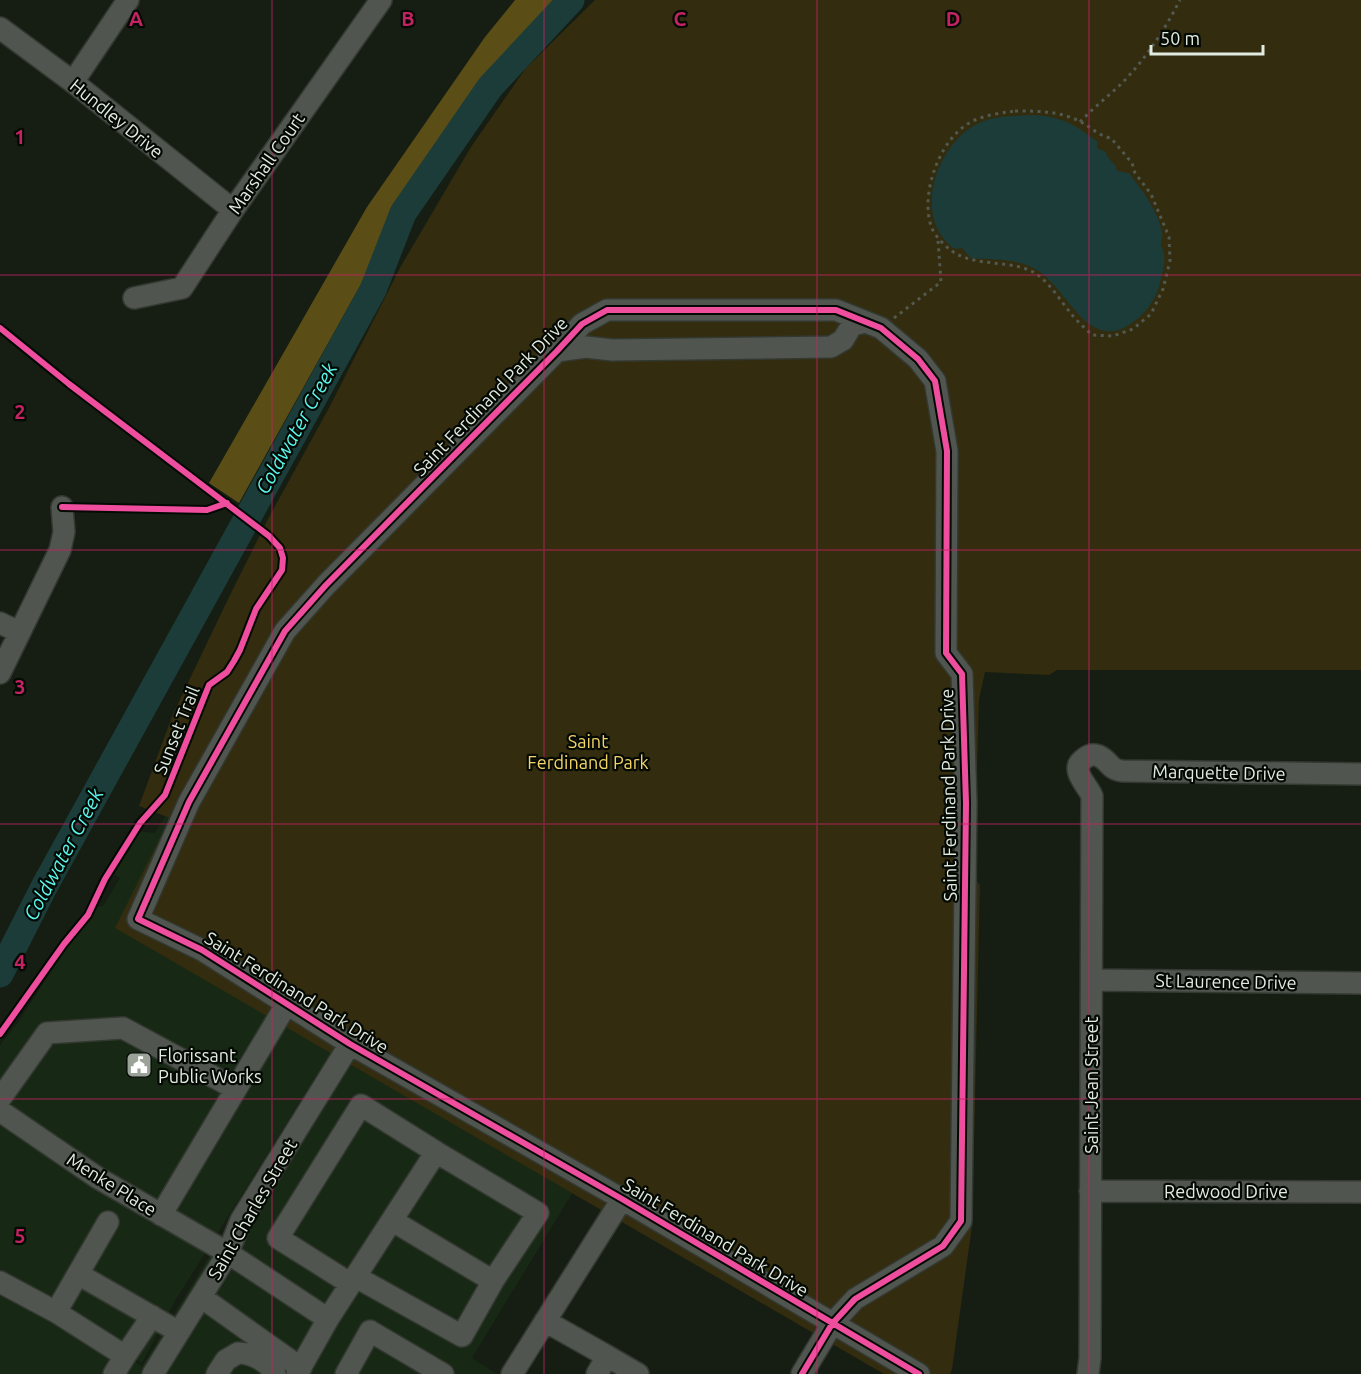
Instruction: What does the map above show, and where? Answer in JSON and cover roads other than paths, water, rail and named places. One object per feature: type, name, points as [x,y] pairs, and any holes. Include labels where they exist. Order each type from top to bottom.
[{"type":"street","points":[[73,82],[128,0]]},
{"type":"street","name":"Marshall Court","points":[[134,298],[182,288],[233,210],[381,0]]},
{"type":"street","name":"Hundley Drive","points":[[0,28],[73,82],[233,210]]},
{"type":"street","name":"Saint Ferdinand Park Drive","points":[[832,1324],[855,1299],[943,1246],[961,1221],[966,803],[962,674],[946,653],[946,451],[935,381],[918,359],[874,325],[836,310],[607,310],[582,324],[326,585],[285,631],[189,802],[138,919],[202,950],[350,1044],[622,1199],[832,1324],[920,1374]]},
{"type":"street","name":"Saint Ferdinand Park Drive","points":[[557,351],[586,347],[612,350],[831,348],[843,340],[852,325],[874,325]]},
{"type":"street","points":[[0,673],[60,550],[63,532],[62,507]]},
{"type":"street","points":[[0,623],[19,632]]},
{"type":"street","name":"Marquette Drive","points":[[1083,759],[1092,755],[1101,757],[1114,770],[1361,774]]},
{"type":"street","name":"Saint Jean Street","points":[[1083,759],[1078,767],[1079,776],[1092,796],[1088,1374]]},
{"type":"street","points":[[1092,796],[1097,786],[1114,770]]},
{"type":"street","name":"St Laurence Drive","points":[[1092,980],[1361,983]]},
{"type":"street","points":[[161,1215],[286,1005]]},
{"type":"street","points":[[0,1099],[46,1033],[123,1029],[236,1089]]},
{"type":"street","name":"Saint Charles Street","points":[[153,1374],[228,1253],[241,1220],[350,1044]]},
{"type":"street","points":[[362,1105],[538,1213],[493,1281],[462,1336],[354,1280],[278,1238],[362,1105]]},
{"type":"street","name":"Menke Place","points":[[0,1111],[98,1178],[228,1253],[328,1319]]},
{"type":"street","points":[[201,1297],[299,1371],[328,1319],[436,1152]]},
{"type":"street","name":"Redwood Drive","points":[[1090,1191],[1361,1192]]},
{"type":"street","points":[[512,1374],[622,1199]]},
{"type":"street","points":[[393,1221],[493,1281]]},
{"type":"street","points":[[56,1312],[108,1222]]},
{"type":"street","points":[[78,1274],[179,1332]]},
{"type":"street","points":[[0,1282],[56,1312],[125,1356]]},
{"type":"street","points":[[114,1374],[152,1316]]},
{"type":"street","points":[[545,1321],[602,1365],[637,1374]]},
{"type":"street","points":[[206,1374],[237,1323]]},
{"type":"street","points":[[802,1374],[832,1324]]},
{"type":"street","points":[[346,1374],[370,1330],[441,1373]]},
{"type":"street","points":[[216,1374],[226,1359],[238,1353],[255,1357],[269,1365],[275,1374]]},
{"type":"water","points":[[1034,115],[1069,123],[1098,142],[1097,148],[1106,152],[1117,171],[1129,173],[1157,216],[1162,232],[1161,246],[1164,261],[1159,287],[1152,303],[1141,316],[1116,331],[1102,330],[1090,324],[1047,278],[1028,265],[1012,261],[971,258],[962,248],[954,249],[942,237],[934,221],[933,190],[943,159],[952,145],[975,125],[989,119]]},
{"type":"waterway","name":"Coldwater Creek","points":[[0,974],[44,887],[373,290],[403,213],[490,87],[571,0]]},
{"type":"place","name":"Florissant Public Works","points":[[139,1065]]},
{"type":"park label","name":"Saint Ferdinand Park","points":[[588,751]]}]
